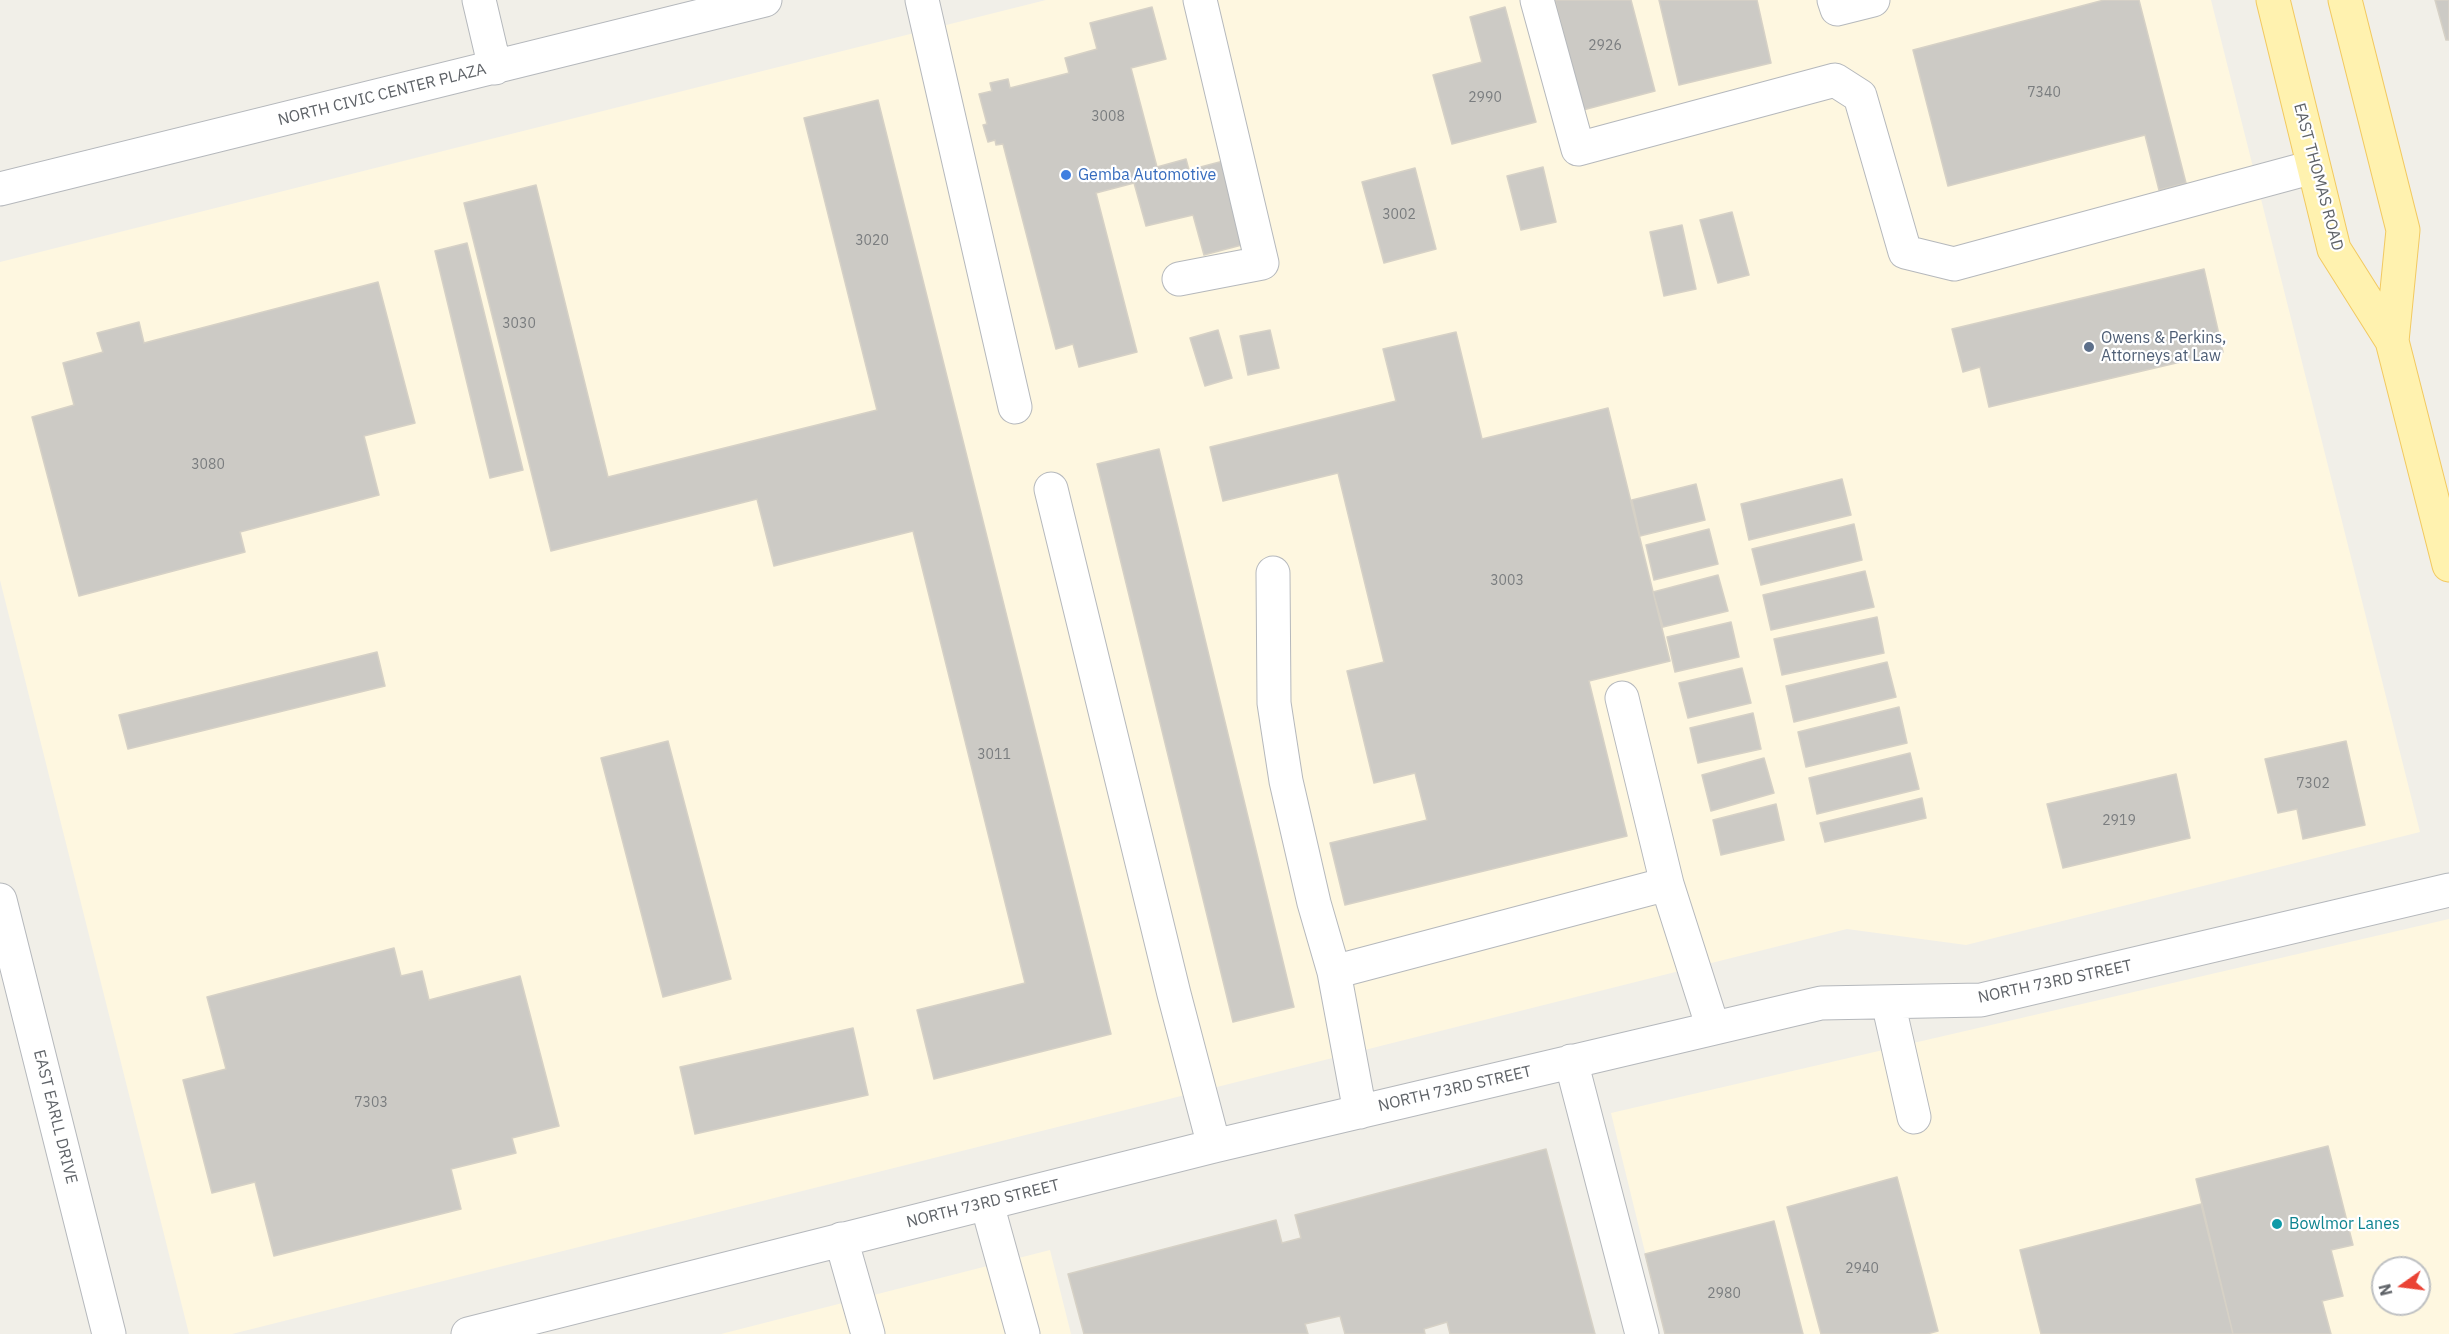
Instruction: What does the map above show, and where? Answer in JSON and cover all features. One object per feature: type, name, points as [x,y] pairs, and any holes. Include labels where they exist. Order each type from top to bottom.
[{"type":"main road","name":"EAST THOMAS ROAD","points":[[2273,0],[2334,249],[2392,341],[2449,565]]},
{"type":"main road","name":"EAST THOMAS ROAD","points":[[2345,0],[2403,230],[2392,341]]},
{"type":"street","points":[[479,0],[495,68]]},
{"type":"street","name":"NORTH CIVIC CENTER PLAZA","points":[[0,189],[765,0]]},
{"type":"street","points":[[922,0],[1015,407]]},
{"type":"street","points":[[1179,279],[1262,263],[1200,0]]},
{"type":"street","points":[[1537,0],[1578,148],[1835,80],[1860,96],[1905,252],[1954,264],[2313,167]]},
{"type":"street","points":[[1834,0],[1837,9],[1873,0]]},
{"type":"street","points":[[1051,489],[1214,1146]]},
{"type":"street","points":[[1273,573],[1274,703],[1289,792],[1310,885],[1334,972],[1360,1112]]},
{"type":"street","points":[[1622,698],[1667,884],[1713,1028]]},
{"type":"street","points":[[1334,972],[1667,884]]},
{"type":"street","name":"NORTH 73RD STREET","points":[[468,1334],[1214,1146],[1821,1003],[1981,1000],[2449,890]]},
{"type":"street","name":"EAST EARLL DRIVE","points":[[0,900],[11,991],[109,1334]]},
{"type":"street","points":[[1888,1002],[1914,1117]]},
{"type":"street","points":[[1571,1061],[1642,1334]]},
{"type":"street","points":[[987,1204],[1023,1334]]},
{"type":"street","points":[[841,1239],[868,1334]]},
{"type":"shaded area","points":[[1046,0],[2211,0],[2420,832],[1966,945],[1847,929],[232,1334],[189,1334],[0,580],[0,262]]},
{"type":"shaded area","points":[[2449,919],[2449,1334],[1665,1334],[1611,1113]]},
{"type":"shaded area","points":[[1050,1250],[1071,1334],[721,1334]]},
{"type":"building","points":[[1555,0],[1631,0],[1655,91],[1583,110]]},
{"type":"building","points":[[1659,0],[1757,0],[1771,63],[1679,85]]},
{"type":"building","points":[[2104,0],[2139,0],[2186,183],[2159,190],[2145,135],[1948,186],[1913,50]]},
{"type":"building","points":[[2435,0],[2449,0],[2449,40],[2446,40]]},
{"type":"building","points":[[1152,7],[1166,59],[1131,68],[1157,167],[1186,159],[1189,170],[1231,159],[1253,242],[1204,255],[1193,215],[1146,226],[1134,183],[1096,193],[1137,352],[1079,367],[1073,344],[1056,349],[1003,144],[996,145],[995,140],[988,142],[983,125],[987,124],[979,94],[992,91],[990,83],[1008,79],[1010,88],[1069,73],[1065,58],[1097,49],[1090,23]]},
{"type":"building","points":[[1505,7],[1536,122],[1452,144],[1433,75],[1482,62],[1470,17]]},
{"type":"building","points":[[878,100],[1111,1034],[934,1079],[917,1010],[1025,983],[913,531],[774,566],[757,499],[551,551],[464,203],[536,185],[608,477],[877,410],[804,118]]},
{"type":"building","points":[[1543,167],[1556,222],[1521,230],[1507,176]]},
{"type":"building","points":[[1415,168],[1436,249],[1384,263],[1362,182]]},
{"type":"building","points":[[1732,212],[1749,275],[1718,283],[1700,220]]},
{"type":"building","points":[[1682,225],[1696,289],[1664,296],[1650,232]]},
{"type":"building","points":[[467,243],[523,470],[490,478],[435,251]]},
{"type":"building","points":[[2204,269],[2223,352],[1989,407],[1980,367],[1963,372],[1952,329]]},
{"type":"building","points":[[378,282],[415,423],[364,436],[379,495],[240,532],[245,552],[79,596],[32,417],[74,405],[63,363],[103,352],[97,333],[139,322],[144,343]]},
{"type":"building","points":[[1218,330],[1232,378],[1205,386],[1190,338]]},
{"type":"building","points":[[1270,330],[1279,368],[1248,375],[1240,336]]},
{"type":"building","points":[[1456,332],[1482,439],[1608,408],[1670,661],[1589,681],[1627,836],[1345,905],[1330,843],[1427,820],[1415,773],[1374,783],[1347,671],[1384,662],[1338,473],[1223,501],[1210,447],[1396,401],[1383,349]]},
{"type":"building","points":[[1159,449],[1294,1007],[1233,1022],[1097,464]]},
{"type":"building","points":[[1842,479],[1851,515],[1749,540],[1741,504]]},
{"type":"building","points":[[1696,484],[1705,520],[1640,536],[1632,500]]},
{"type":"building","points":[[1854,524],[1862,560],[1761,585],[1752,549]]},
{"type":"building","points":[[1709,529],[1718,564],[1654,580],[1646,545]]},
{"type":"building","points":[[1865,571],[1874,607],[1771,630],[1763,595]]},
{"type":"building","points":[[1718,575],[1728,611],[1663,627],[1653,592]]},
{"type":"building","points":[[1877,617],[1884,653],[1782,675],[1774,639]]},
{"type":"building","points":[[1731,622],[1739,657],[1675,672],[1667,637]]},
{"type":"building","points":[[377,652],[385,686],[128,749],[119,715]]},
{"type":"building","points":[[1887,662],[1896,697],[1794,722],[1786,686]]},
{"type":"building","points":[[1742,668],[1751,703],[1688,718],[1679,683]]},
{"type":"building","points":[[1899,707],[1907,743],[1806,767],[1798,732]]},
{"type":"building","points":[[1753,713],[1761,749],[1698,763],[1690,728]]},
{"type":"building","points":[[668,741],[731,979],[663,997],[601,758]]},
{"type":"building","points":[[2346,741],[2365,825],[2303,839],[2297,809],[2278,813],[2265,759]]},
{"type":"building","points":[[1910,753],[1919,789],[1817,814],[1809,778]]},
{"type":"building","points":[[1764,758],[1774,793],[1711,811],[1702,775]]},
{"type":"building","points":[[2176,774],[2190,838],[2063,868],[2047,804]]},
{"type":"building","points":[[1922,798],[1926,818],[1825,842],[1820,823]]},
{"type":"building","points":[[1776,804],[1784,840],[1721,855],[1713,820]]},
{"type":"building","points":[[394,948],[401,976],[422,971],[429,1000],[520,976],[559,1126],[512,1138],[516,1153],[451,1169],[461,1209],[274,1256],[255,1182],[212,1193],[183,1080],[226,1069],[207,997]]},
{"type":"building","points":[[853,1028],[868,1095],[695,1134],[680,1067]]},
{"type":"building","name":"Bowlmor Lanes","points":[[2328,1146],[2353,1245],[2331,1250],[2343,1296],[2322,1301],[2331,1334],[2233,1334],[2196,1179]]},
{"type":"building","points":[[1546,1149],[1595,1334],[1450,1334],[1447,1322],[1424,1329],[1425,1334],[1345,1334],[1340,1316],[1305,1324],[1308,1334],[1084,1334],[1068,1274],[1276,1220],[1282,1243],[1301,1238],[1295,1215]]},
{"type":"building","points":[[1897,1177],[1938,1331],[1927,1334],[1821,1334],[1787,1207]]},
{"type":"building","points":[[2201,1204],[2233,1334],[2041,1334],[2020,1250]]},
{"type":"building","points":[[1774,1221],[1803,1334],[1665,1334],[1645,1254]]},
{"type":"place","name":"Gemba Automotive","points":[[1066,175]]},
{"type":"place","name":"Owens & Perkins, Attorneys at Law","points":[[2089,347]]},
{"type":"place","name":"Bowlmor Lanes","points":[[2277,1224]]}]
